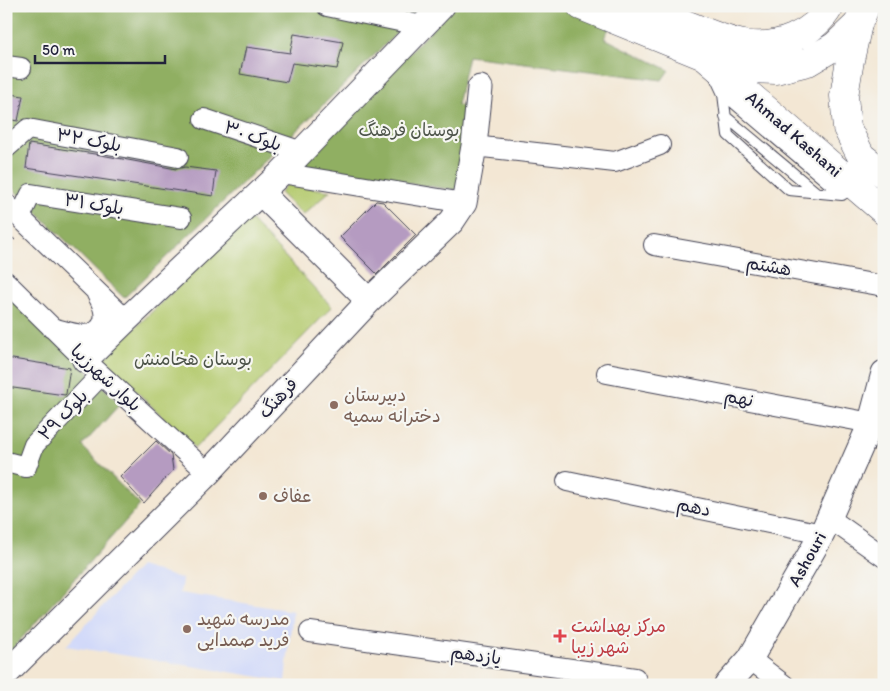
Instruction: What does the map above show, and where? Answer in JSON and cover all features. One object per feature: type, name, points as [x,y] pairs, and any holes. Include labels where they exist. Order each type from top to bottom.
[{"type":"main road","points":[[581,6],[704,56],[745,69],[776,70],[808,62],[835,46],[862,15]]},
{"type":"main road","points":[[639,6],[729,41],[755,45],[779,44],[805,33],[824,17],[830,6]]},
{"type":"main road","name":"Ahmad Kashani","points":[[862,15],[850,60],[844,96],[846,128],[862,156],[884,174]]},
{"type":"main road","name":"Ahmad Kashani","points":[[704,56],[849,191],[884,212]]},
{"type":"main road","points":[[849,191],[884,228]]},
{"type":"street","points":[[327,6],[423,26]]},
{"type":"street","points":[[93,367],[126,320],[261,193],[442,6]]},
{"type":"street","name":"فرهنگ","points":[[7,676],[208,473],[369,301],[452,221],[464,202],[474,146],[480,88]]},
{"type":"street","name":"بلوک ۳۰","points":[[204,119],[302,152]]},
{"type":"street","name":"بلوک ۳۲","points":[[6,148],[28,129],[178,157]]},
{"type":"street","points":[[474,146],[615,162],[660,145]]},
{"type":"street","points":[[281,173],[464,202]]},
{"type":"street","points":[[261,193],[369,301]]},
{"type":"street","name":"بلوک ۳۱","points":[[13,210],[31,194],[181,218]]},
{"type":"street","points":[[13,210],[126,320]]},
{"type":"street","name":"هشتم","points":[[654,245],[884,286]]},
{"type":"street","points":[[52,328],[81,334],[93,334],[102,326],[105,315],[102,303],[93,288]]},
{"type":"street","name":"بلوار شهرزیبا","points":[[10,290],[208,473]]},
{"type":"street","name":"بلوک ۲۹","points":[[6,462],[26,467],[34,445],[93,367]]},
{"type":"street","name":"نهم","points":[[607,373],[871,423]]},
{"type":"street","points":[[871,423],[884,373]]},
{"type":"street","points":[[871,423],[884,402]]},
{"type":"street","name":"Ashouri","points":[[727,685],[750,659],[825,526],[871,423]]},
{"type":"street","name":"دهم","points":[[567,481],[825,526]]},
{"type":"street","points":[[825,526],[884,557]]},
{"type":"street","name":"یازدهم","points":[[310,632],[635,678],[638,685]]},
{"type":"street","points":[[750,659],[784,685]]},
{"type":"lane","points":[[704,56],[723,94],[728,135],[789,190],[816,192],[849,191]]},
{"type":"lane","points":[[723,94],[849,191]]},
{"type":"lane","points":[[726,116],[816,192]]},
{"type":"shaded area","name":"مدرسه شهید فرید صمدایی","points":[[140,566],[182,579],[180,593],[293,611],[285,681],[66,646]]},
{"type":"green space","points":[[6,6],[425,6],[124,298],[6,182]]},
{"type":"green space","name":"بوستان فرهنگ","points":[[456,6],[561,6],[610,27],[604,38],[669,70],[662,80],[468,56],[457,105],[469,107],[457,190],[308,170],[304,161]]},
{"type":"green space","points":[[287,184],[330,191],[303,215],[280,193]]},
{"type":"green space","name":"بوستان هخامنش","points":[[249,218],[332,307],[195,448],[103,359]]},
{"type":"green space","points":[[6,289],[120,404],[82,446],[140,505],[6,656]]},
{"type":"building","points":[[294,34],[343,42],[337,69],[292,63],[287,82],[240,74],[246,47],[290,53]]},
{"type":"building","points":[[6,93],[23,96],[18,121],[6,119]]},
{"type":"building","points":[[29,144],[176,169],[185,167],[216,171],[213,196],[26,168]]},
{"type":"building","points":[[376,201],[383,202],[416,235],[377,274],[340,237]]},
{"type":"building","points":[[6,358],[70,368],[66,394],[6,387]]},
{"type":"building","points":[[156,441],[171,455],[173,470],[144,503],[120,477]]},
{"type":"place","name":"دبیرستان دخترانه سمیه","points":[[334,405]]},
{"type":"place","name":"عفاف","points":[[263,496]]},
{"type":"place","name":"مدرسه شهید فرید صمدایی","points":[[187,629]]},
{"type":"place","name":"مرکز بهداشت شهر زیبا","points":[[560,636]]}]
